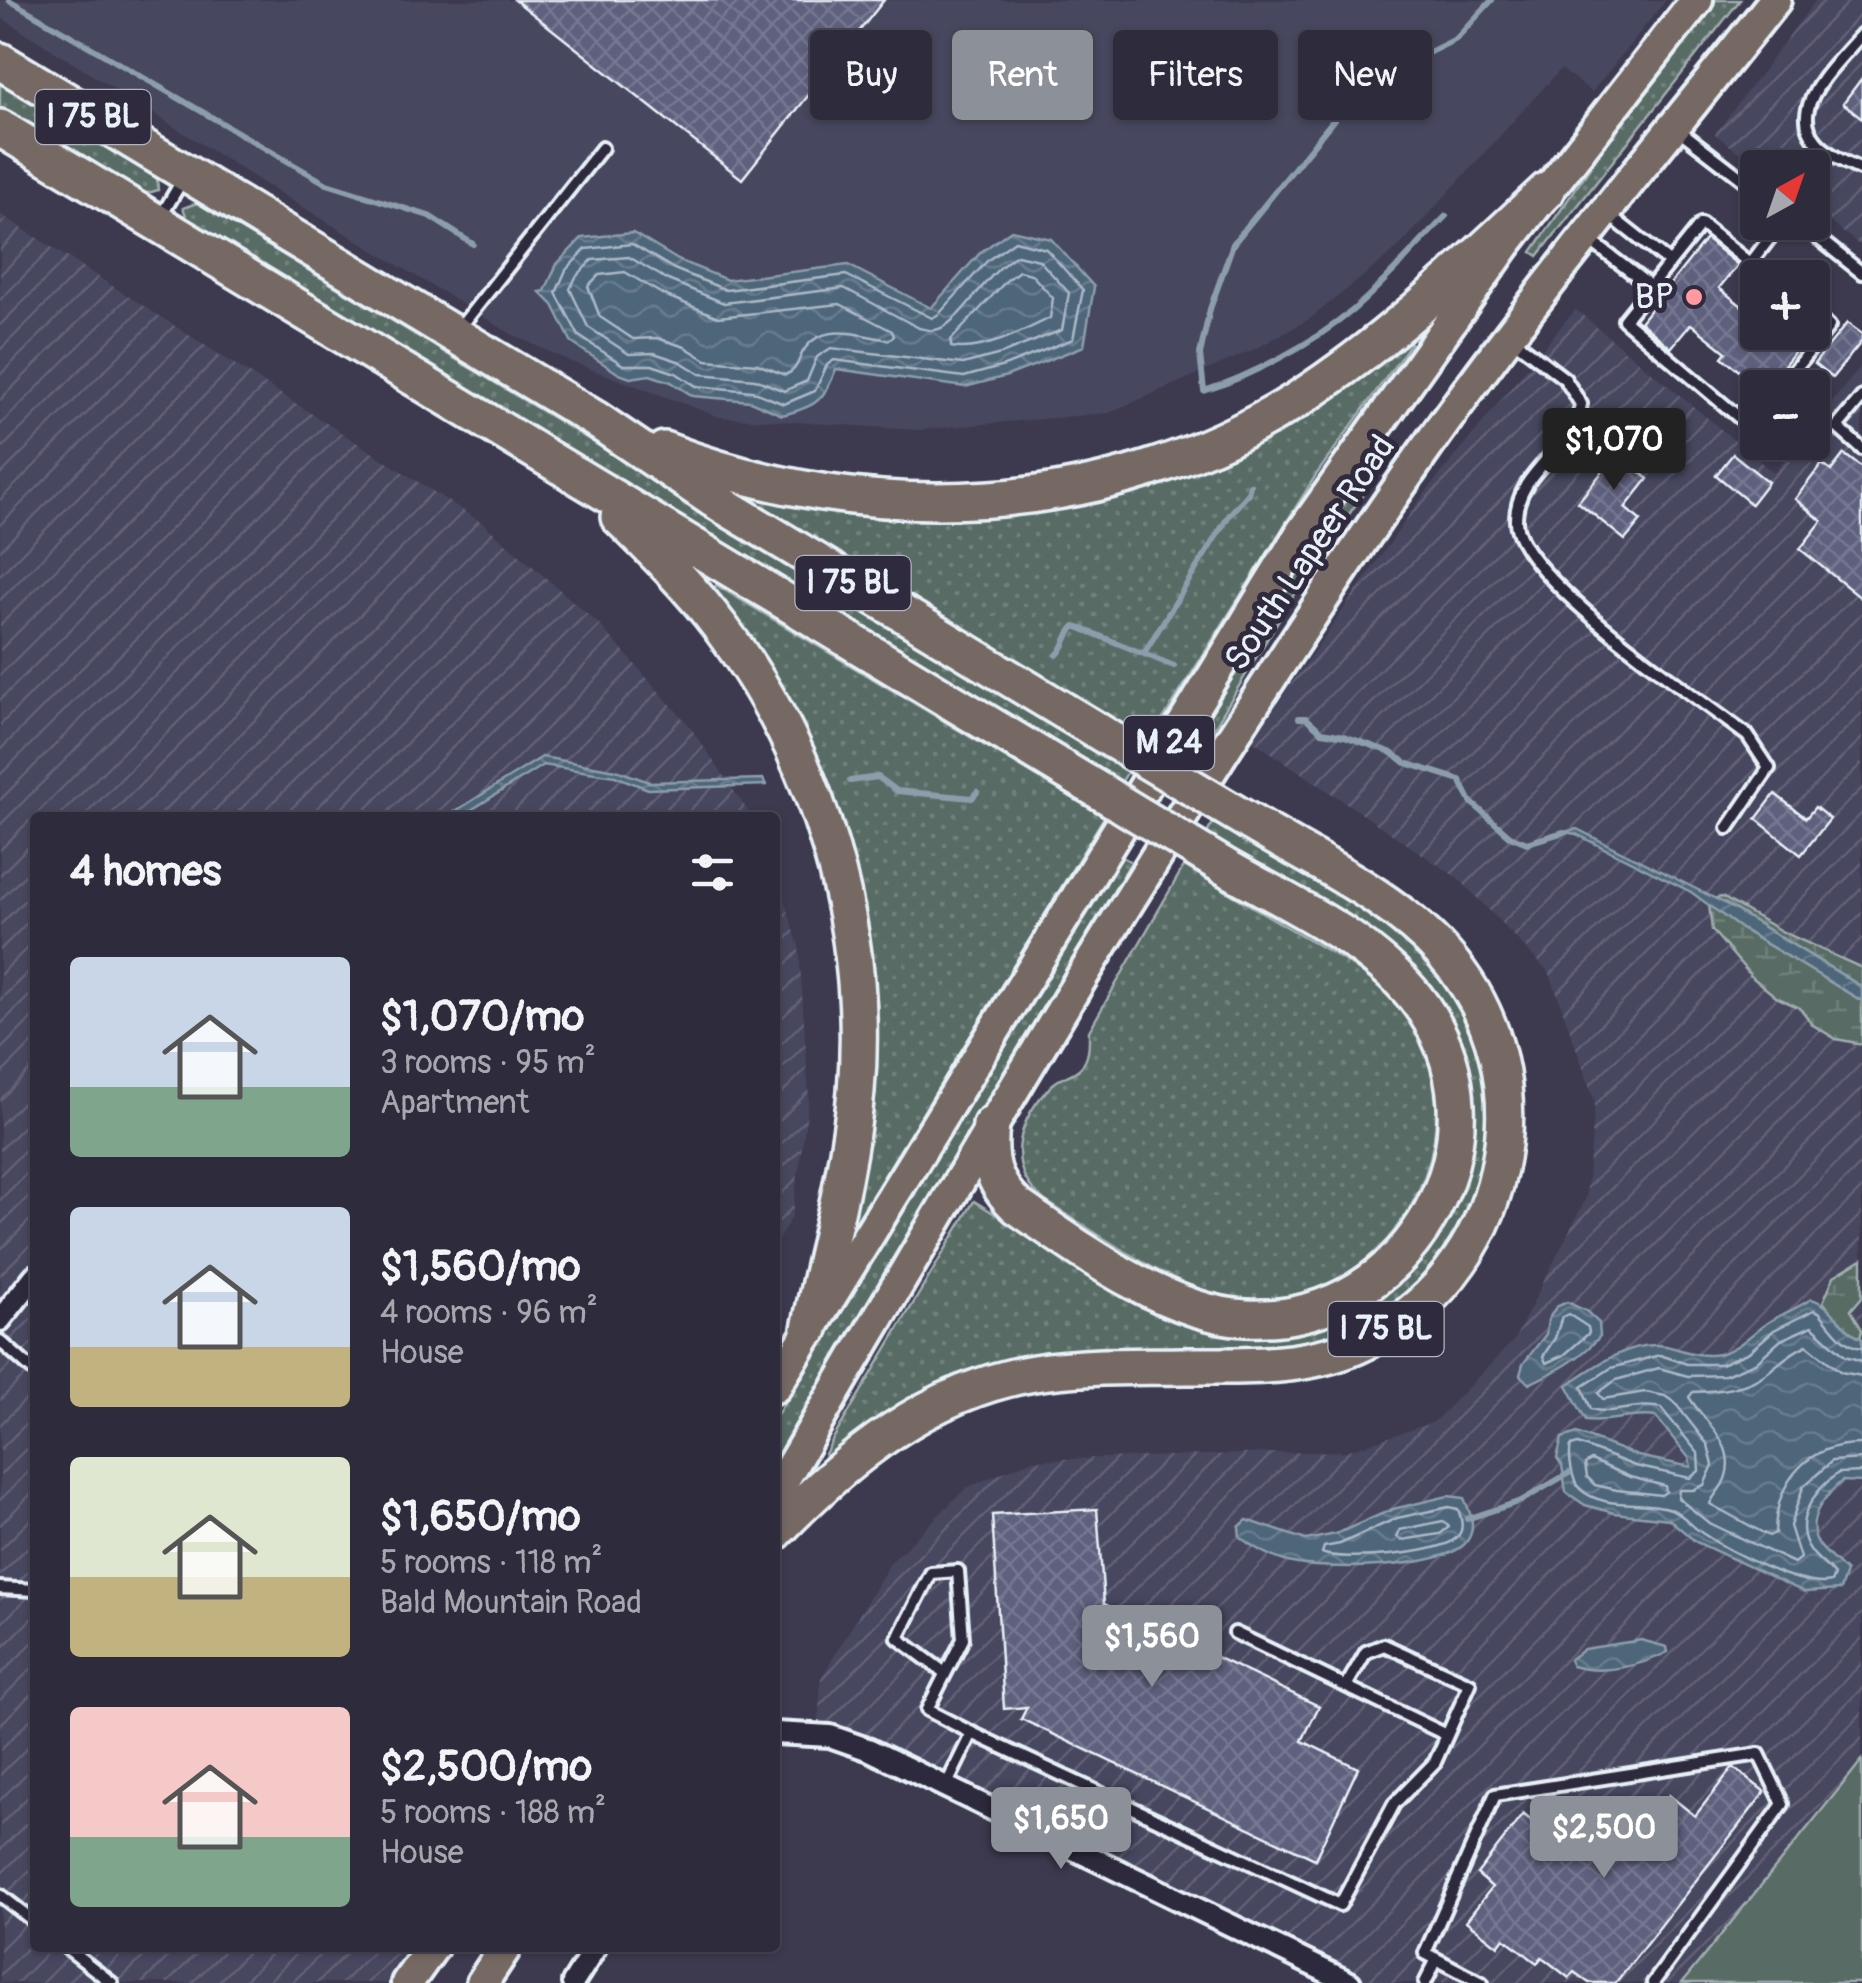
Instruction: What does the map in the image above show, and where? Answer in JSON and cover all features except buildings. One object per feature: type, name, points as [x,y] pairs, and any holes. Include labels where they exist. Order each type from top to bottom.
[{"type":"highway","name":"I 75 BL","points":[[0,61],[595,419],[714,499],[1397,912],[1424,934],[1462,976],[1490,1028],[1502,1079],[1506,1133],[1503,1158],[1482,1226],[1457,1265],[1406,1316],[1377,1335],[1336,1353],[1262,1365],[1060,1370],[1002,1380],[924,1410],[877,1441],[780,1527]]},
{"type":"highway","name":"I 75 BL","points":[[0,128],[575,475],[671,568],[744,662],[783,728],[806,777],[835,863],[852,954],[856,1088],[845,1167],[810,1329]]},
{"type":"highway","points":[[595,419],[703,464],[788,487],[840,496],[913,502],[983,501],[1080,487],[1144,470],[1210,445],[1293,402],[1404,321],[1546,191]]},
{"type":"highway","points":[[575,475],[1368,952],[1414,996],[1434,1024],[1445,1051],[1458,1114],[1455,1145],[1439,1198],[1411,1244],[1394,1263],[1351,1294],[1303,1313],[1244,1318],[1198,1309],[1144,1285],[1017,1206],[1003,1193],[991,1168],[991,1126]]},
{"type":"main road","name":"South Lapeer Road","points":[[780,1380],[1246,618],[1391,402],[1546,191],[1697,0]]},
{"type":"main road","name":"South Lapeer Road","points":[[780,1485],[991,1126],[1209,770],[1424,452],[1586,237],[1775,0]]},
{"type":"main road","points":[[1391,402],[1389,416],[1393,426],[1424,452]]},
{"type":"main road","points":[[407,1983],[429,1952]]},
{"type":"main road","points":[[480,1952],[485,1964],[484,1981]]},
{"type":"main road","points":[[484,1981],[502,1952]]},
{"type":"street","points":[[0,1320],[30,1282]]},
{"type":"street","points":[[780,1733],[830,1736],[870,1750],[1350,1983]]},
{"type":"street","points":[[573,1983],[592,1952]]},
{"type":"lane","points":[[1862,34],[1818,83],[1806,108],[1808,128],[1825,151],[1862,170]]},
{"type":"lane","points":[[1674,126],[1740,178]]},
{"type":"lane","points":[[454,335],[602,148]]},
{"type":"lane","points":[[157,222],[186,174]]},
{"type":"lane","points":[[1606,212],[1670,263]]},
{"type":"lane","points":[[1740,418],[1624,320],[1701,224],[1745,260]]},
{"type":"lane","points":[[1586,237],[1650,287]]},
{"type":"lane","points":[[1753,260],[1768,240]]},
{"type":"lane","points":[[1821,240],[1862,273]]},
{"type":"lane","points":[[1510,337],[1565,379],[1581,404],[1578,423],[1525,482],[1515,522],[1524,549],[1561,592],[1748,736],[1769,768],[1728,828]]},
{"type":"lane","points":[[1794,370],[1810,350]]},
{"type":"lane","points":[[1862,398],[1837,427],[1862,449]]},
{"type":"lane","points":[[0,1341],[30,1368]]},
{"type":"lane","points":[[946,1673],[898,1638],[931,1572],[958,1570],[963,1639],[946,1673],[927,1710],[1340,1906],[1394,1804],[1435,1762],[1470,1684],[1392,1646],[1378,1645],[1366,1652],[1346,1686]]},
{"type":"lane","points":[[0,1588],[30,1590]]},
{"type":"lane","points":[[1235,1633],[1448,1735]]},
{"type":"lane","points":[[946,1786],[972,1733]]},
{"type":"lane","points":[[1482,1983],[1436,1961],[1426,1952],[1495,1795],[1759,1754],[1783,1804],[1653,1983]]},
{"type":"lane","points":[[0,1895],[30,1918]]},
{"type":"lane","points":[[72,1952],[112,1983]]},
{"type":"lane","points":[[1425,1983],[1436,1961]]},
{"type":"shaded area","points":[[0,0],[1666,0],[1592,92],[1561,69],[1396,250],[1311,318],[1255,349],[1109,413],[918,430],[719,417],[569,361],[511,334],[0,17]]},
{"type":"shaded area","points":[[1816,0],[1862,0],[1862,247],[1830,222],[1830,150],[1740,150],[1740,153],[1715,134]]},
{"type":"shaded area","points":[[0,214],[484,524],[599,624],[688,724],[749,812],[30,812],[30,1952],[415,1952],[386,1983],[0,1983]]},
{"type":"shaded area","points":[[1575,309],[1740,445],[1740,460],[1758,460],[1774,473],[1785,460],[1830,460],[1830,405],[1862,365],[1862,1760],[1682,1983],[1369,1983],[1220,1910],[818,1726],[821,1678],[890,1563],[966,1488],[1032,1460],[1346,1451],[1434,1422],[1514,1340],[1586,1198],[1595,1102],[1550,974],[1459,879],[1252,740],[1422,497]]},
{"type":"shaded area","points":[[780,887],[799,946],[809,1099],[792,1216],[780,1237]]},
{"type":"green space","points":[[1716,0],[1740,0],[1538,256],[1532,252],[1631,108]]},
{"type":"green space","points":[[0,83],[157,178],[158,190],[145,194],[0,107]]},
{"type":"green space","points":[[197,203],[1131,767],[1122,781],[188,220],[183,208]]},
{"type":"green space","points":[[1404,336],[1411,343],[1316,475],[1148,743],[726,491],[731,483],[1060,502]]},
{"type":"green space","points":[[1382,444],[1391,449],[1391,454],[1297,589],[1208,738],[1195,730],[1273,601]]},
{"type":"green space","points":[[716,585],[1104,817],[856,1224],[843,1216],[861,927],[711,594]]},
{"type":"green space","points":[[1216,818],[1380,915],[1429,954],[1477,1030],[1494,1118],[1467,1229],[1411,1298],[1311,1349],[1096,1357],[827,1460],[825,1454],[834,1437],[974,1201],[1072,1263],[1145,1303],[1217,1330],[1252,1335],[1308,1326],[1379,1293],[1412,1264],[1438,1230],[1458,1192],[1469,1151],[1472,1108],[1467,1065],[1451,1023],[1418,976],[1377,938],[1207,833]]},
{"type":"green space","points":[[1119,855],[1131,862],[780,1452],[780,1410]]},
{"type":"green space","points":[[1184,866],[1370,979],[1410,1019],[1428,1054],[1436,1094],[1436,1120],[1430,1158],[1418,1193],[1376,1251],[1347,1273],[1314,1289],[1279,1297],[1240,1298],[1189,1285],[1138,1260],[1044,1200],[1023,1173],[1020,1142],[1031,1111],[1053,1084],[1083,1064],[1089,1031]]},
{"type":"green space","points":[[1722,897],[1783,932],[1862,968],[1862,987],[1724,903],[1711,899]]},
{"type":"green space","points":[[1709,904],[1740,928],[1862,1001],[1862,1044],[1836,1039],[1813,1025],[1800,1008],[1776,997],[1752,977],[1712,930]]},
{"type":"green space","points":[[1862,1259],[1862,1297],[1851,1310],[1862,1330],[1860,1339],[1823,1302],[1834,1276]]},
{"type":"green space","points":[[1862,1760],[1862,1983],[1682,1983],[1847,1779]]},
{"type":"water","points":[[1011,230],[1051,239],[1094,287],[1084,346],[1007,376],[965,387],[836,369],[817,401],[782,415],[750,401],[693,396],[650,375],[630,378],[619,374],[572,343],[553,305],[540,292],[545,291],[557,264],[582,238],[633,233],[678,260],[727,280],[848,265],[931,308],[981,252]]},
{"type":"water","points":[[542,757],[616,770],[649,782],[763,779],[766,785],[648,789],[615,776],[543,765],[468,812],[454,812]]},
{"type":"water","points":[[1577,829],[1724,903],[1862,987],[1862,1001],[1740,928],[1691,892],[1576,834],[1564,832]]},
{"type":"water","points":[[1811,1299],[1825,1306],[1862,1339],[1862,1482],[1842,1481],[1823,1501],[1813,1525],[1821,1547],[1846,1572],[1840,1590],[1804,1592],[1696,1542],[1669,1519],[1614,1513],[1585,1505],[1566,1492],[1562,1465],[1557,1458],[1562,1438],[1577,1433],[1638,1456],[1691,1467],[1689,1458],[1656,1417],[1586,1420],[1567,1385],[1614,1356],[1640,1347],[1666,1346],[1705,1355],[1719,1354]]},
{"type":"water","points":[[1567,1302],[1599,1323],[1600,1336],[1576,1358],[1529,1384],[1520,1375],[1523,1364],[1546,1334],[1556,1307]]},
{"type":"water","points":[[1448,1496],[1464,1498],[1472,1530],[1467,1541],[1455,1551],[1436,1558],[1382,1566],[1304,1565],[1269,1555],[1240,1537],[1239,1527],[1247,1520],[1306,1540],[1336,1534],[1393,1509]]},
{"type":"water","points":[[1641,1640],[1667,1647],[1668,1652],[1634,1665],[1608,1669],[1584,1669],[1572,1666],[1569,1660],[1584,1649]]},
{"type":"waterway","points":[[9,0],[327,184],[429,216],[473,244]]},
{"type":"waterway","points":[[1446,216],[1377,288],[1338,322],[1282,357],[1204,391],[1200,354],[1210,309],[1233,244],[1343,108],[1369,82],[1456,39],[1492,0]]},
{"type":"waterway","points":[[1144,653],[1230,514],[1248,494],[1250,485]]},
{"type":"waterway","points":[[1057,655],[1075,626],[1174,666]]},
{"type":"waterway","points":[[1299,718],[1306,718],[1322,732],[1344,736],[1390,752],[1406,763],[1460,780],[1471,802],[1510,836],[1527,843],[1564,832]]},
{"type":"waterway","points":[[850,781],[878,777],[897,791],[972,798],[977,792]]},
{"type":"waterway","points":[[1467,1519],[1521,1501],[1569,1473]]},
{"type":"place","name":"BP","points":[[1694,297]]}]
